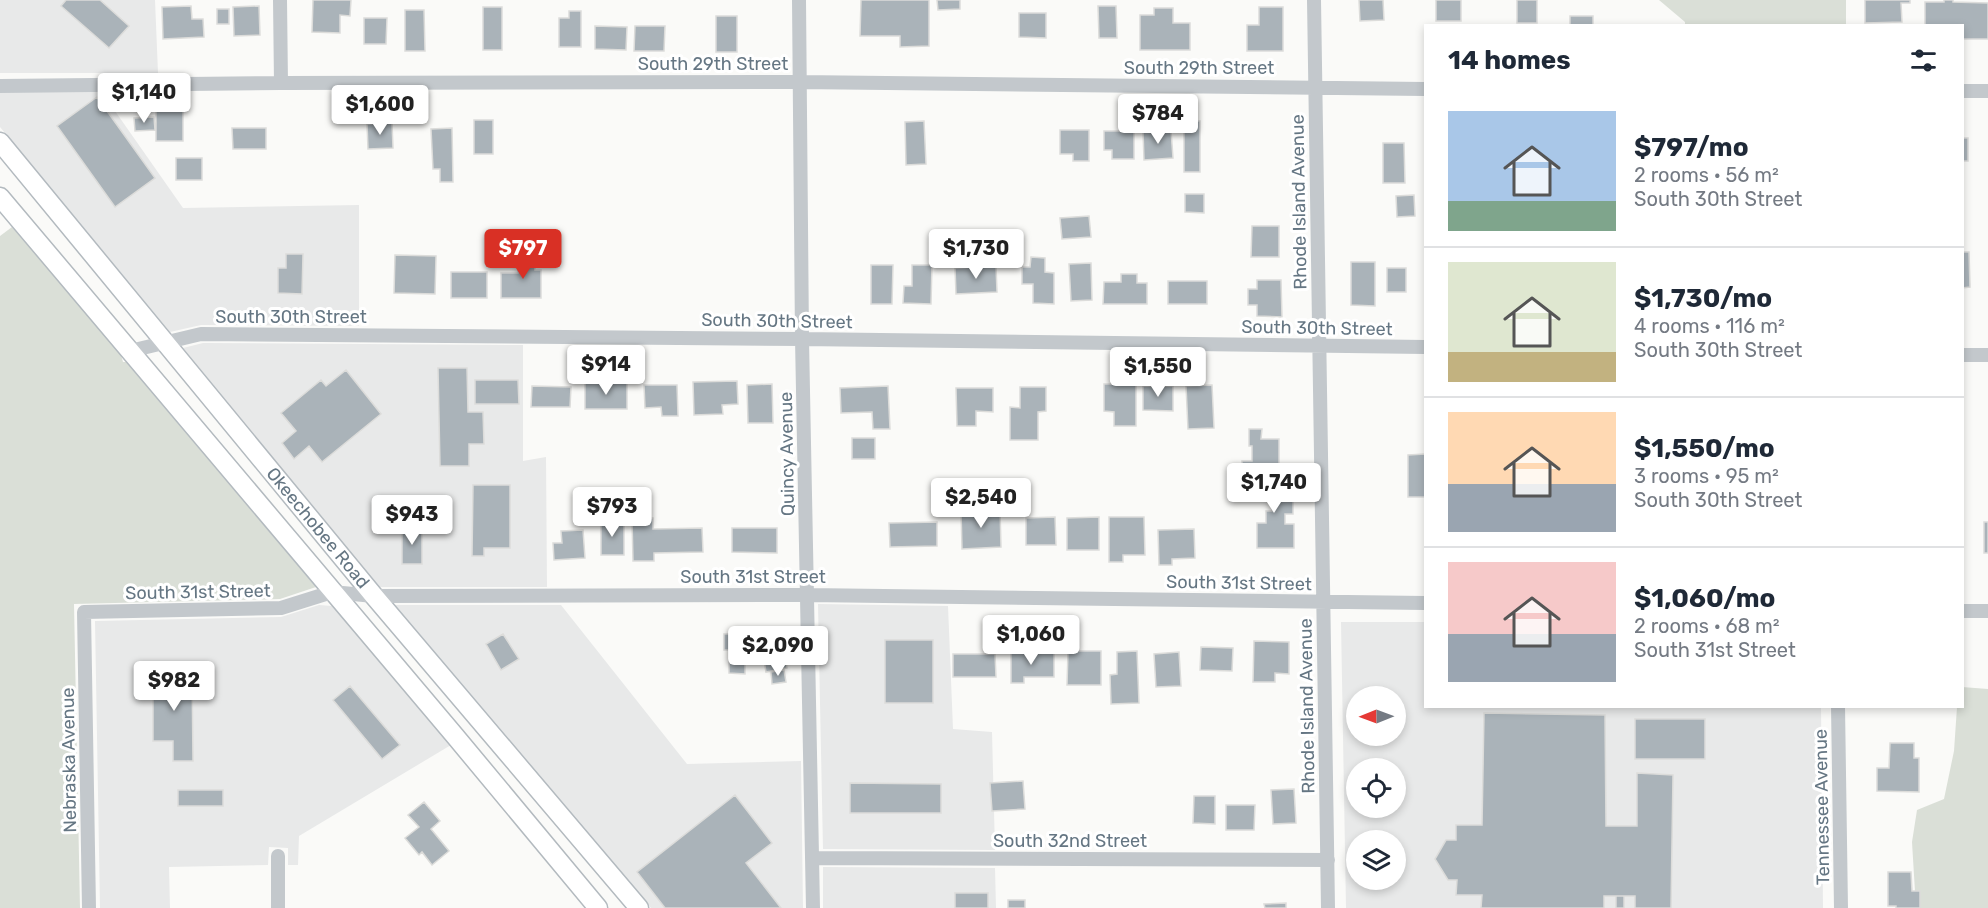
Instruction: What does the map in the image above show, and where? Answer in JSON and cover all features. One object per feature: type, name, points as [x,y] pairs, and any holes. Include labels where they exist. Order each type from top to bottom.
[{"type":"main road","name":"Okeechobee Road","points":[[0,142],[374,596],[639,908]]},
{"type":"main road","name":"Okeechobee Road","points":[[0,197],[455,735],[598,908]]},
{"type":"street","points":[[280,0],[281,83]]},
{"type":"street","name":"Quincy Avenue","points":[[799,0],[802,339],[813,908]]},
{"type":"street","name":"Rhode Island Avenue","points":[[1314,0],[1328,908]]},
{"type":"street","name":"South 29th Street","points":[[0,86],[799,82],[1424,89]]},
{"type":"street","points":[[1964,91],[1988,92]]},
{"type":"street","name":"South 30th Street","points":[[130,351],[201,334],[1424,347]]},
{"type":"street","points":[[1964,355],[1988,355]]},
{"type":"street","name":"South 31st Street","points":[[84,612],[281,608],[332,592],[374,596],[808,595],[1424,603]]},
{"type":"street","points":[[1964,611],[1988,611]]},
{"type":"street","name":"Nebraska Avenue","points":[[84,612],[89,908]]},
{"type":"street","name":"Tennessee Avenue","points":[[1838,708],[1841,908]]},
{"type":"street","points":[[278,856],[278,908]]},
{"type":"street","name":"South 32nd Street","points":[[813,858],[1328,860]]},
{"type":"shaded area","points":[[0,0],[155,0],[158,73],[0,73]]},
{"type":"shaded area","points":[[1659,0],[1846,0],[1846,24],[1685,24]]},
{"type":"shaded area","points":[[0,91],[101,91],[183,208],[359,205],[359,326],[201,325],[170,332],[0,127]]},
{"type":"shaded area","points":[[12,227],[121,355],[123,362],[126,362],[316,587],[280,599],[74,604],[80,908],[0,908],[0,236]]},
{"type":"shaded area","points":[[203,343],[523,345],[523,461],[546,457],[547,587],[379,587],[183,348]]},
{"type":"shaded area","points":[[818,604],[948,606],[953,729],[992,732],[995,850],[823,849]]},
{"type":"shaded area","points":[[319,605],[332,606],[451,745],[299,836],[298,865],[288,865],[288,848],[269,847],[268,865],[169,867],[170,908],[100,908],[95,621],[281,617]]},
{"type":"shaded area","points":[[394,605],[561,605],[687,764],[801,761],[803,908],[651,908]]},
{"type":"shaded area","points":[[1341,622],[1424,622],[1424,708],[1821,708],[1823,908],[1346,908]]},
{"type":"shaded area","points":[[1964,687],[1988,689],[1988,908],[1916,908],[1912,842],[1917,810],[1944,799],[1954,751],[1957,708],[1964,708]]},
{"type":"shaded area","points":[[823,867],[995,868],[996,908],[823,908]]},
{"type":"building","points":[[66,0],[100,0],[129,26],[109,48],[61,6]]},
{"type":"building","points":[[313,0],[351,0],[350,16],[340,15],[340,33],[312,32]]},
{"type":"building","points":[[861,0],[929,0],[929,46],[900,47],[900,36],[860,36]]},
{"type":"building","points":[[937,0],[960,0],[960,9],[938,10]]},
{"type":"building","points":[[1359,0],[1383,0],[1384,20],[1360,21]]},
{"type":"building","points":[[1436,0],[1461,0],[1461,21],[1436,21]]},
{"type":"building","points":[[1517,0],[1537,0],[1537,23],[1517,23]]},
{"type":"building","points":[[1865,0],[1910,0],[1910,3],[1901,3],[1902,22],[1865,23]]},
{"type":"building","points":[[1944,0],[1953,0],[1953,2],[1988,3],[1988,39],[1964,39],[1964,24],[1925,24],[1925,2],[1944,2]]},
{"type":"building","points":[[191,6],[192,19],[203,19],[204,37],[163,39],[162,7]]},
{"type":"building","points":[[259,6],[260,35],[234,36],[233,7]]},
{"type":"building","points":[[1098,6],[1116,6],[1117,38],[1099,38]]},
{"type":"building","points":[[483,7],[502,7],[502,50],[483,50]]},
{"type":"building","points":[[1259,7],[1283,7],[1283,51],[1247,51],[1247,25],[1259,25]]},
{"type":"building","points":[[1154,8],[1173,8],[1173,23],[1190,23],[1190,50],[1140,50],[1140,15],[1154,15]]},
{"type":"building","points":[[217,9],[229,9],[229,24],[217,24]]},
{"type":"building","points":[[405,10],[424,10],[425,51],[405,51]]},
{"type":"building","points":[[569,11],[581,11],[581,47],[559,47],[559,18],[569,18]]},
{"type":"building","points":[[1019,13],[1046,13],[1046,38],[1019,37]]},
{"type":"building","points":[[716,16],[737,16],[737,52],[716,52]]},
{"type":"building","points":[[1570,16],[1593,16],[1593,24],[1570,24]]},
{"type":"building","points":[[364,18],[387,18],[386,44],[364,44]]},
{"type":"building","points":[[595,26],[627,27],[626,50],[595,49]]},
{"type":"building","points":[[635,26],[665,26],[664,51],[634,51]]},
{"type":"building","points":[[97,97],[155,178],[115,207],[57,126]]},
{"type":"building","points":[[156,111],[183,111],[183,141],[156,141]]},
{"type":"building","points":[[154,117],[155,130],[135,131],[134,118]]},
{"type":"building","points":[[474,120],[493,120],[493,154],[474,154]]},
{"type":"building","points":[[924,121],[926,164],[906,165],[905,122]]},
{"type":"building","points":[[1184,121],[1200,121],[1200,172],[1184,172]]},
{"type":"building","points":[[392,123],[393,148],[368,149],[367,124]]},
{"type":"building","points":[[232,128],[266,128],[266,149],[233,149]]},
{"type":"building","points":[[452,128],[453,182],[440,182],[440,169],[433,169],[431,129]]},
{"type":"building","points":[[1060,130],[1089,130],[1089,161],[1073,161],[1073,154],[1060,154]]},
{"type":"building","points":[[1171,130],[1173,158],[1144,160],[1143,131]]},
{"type":"building","points":[[1104,131],[1134,131],[1134,159],[1112,159],[1112,150],[1104,150]]},
{"type":"building","points":[[1964,138],[1968,138],[1968,161],[1964,161]]},
{"type":"building","points":[[1383,143],[1404,143],[1405,183],[1383,183]]},
{"type":"building","points":[[176,158],[202,158],[202,180],[176,180]]},
{"type":"building","points":[[1185,194],[1204,194],[1204,213],[1185,212]]},
{"type":"building","points":[[1414,195],[1415,216],[1397,217],[1396,196]]},
{"type":"building","points":[[1089,216],[1091,237],[1062,239],[1060,218]]},
{"type":"building","points":[[1252,226],[1279,226],[1279,257],[1251,257]]},
{"type":"building","points":[[1964,252],[1969,252],[1970,287],[1964,288]]},
{"type":"building","points":[[518,253],[535,253],[535,270],[541,270],[541,298],[501,298],[501,273],[518,273]]},
{"type":"building","points":[[286,254],[303,254],[302,294],[278,293],[278,268],[286,268]]},
{"type":"building","points":[[395,255],[436,256],[435,294],[394,293]]},
{"type":"building","points":[[1031,257],[1045,258],[1045,272],[1054,273],[1054,304],[1033,303],[1033,284],[1022,284],[1022,267],[1030,267]]},
{"type":"building","points":[[1351,262],[1375,262],[1375,306],[1351,305]]},
{"type":"building","points":[[1091,263],[1092,300],[1071,301],[1069,264]]},
{"type":"building","points":[[871,265],[893,265],[892,304],[871,304]]},
{"type":"building","points":[[912,265],[932,265],[931,304],[903,303],[904,286],[912,286]]},
{"type":"building","points":[[996,266],[997,292],[956,294],[955,268]]},
{"type":"building","points":[[1387,268],[1406,268],[1406,292],[1387,292]]},
{"type":"building","points":[[451,272],[487,272],[487,298],[451,298]]},
{"type":"building","points":[[1121,274],[1137,274],[1137,283],[1147,283],[1147,304],[1103,304],[1104,282],[1121,282]]},
{"type":"building","points":[[1257,280],[1281,280],[1282,317],[1257,316],[1257,305],[1248,305],[1248,289],[1257,289]]},
{"type":"building","points":[[1168,281],[1207,281],[1207,304],[1168,304]]},
{"type":"building","points":[[438,368],[467,368],[468,412],[483,412],[484,444],[469,444],[469,466],[440,466]]},
{"type":"building","points":[[346,370],[381,414],[322,462],[309,446],[294,459],[282,443],[296,431],[281,413],[321,380],[326,386]]},
{"type":"building","points":[[475,380],[518,380],[519,404],[475,404]]},
{"type":"building","points":[[737,381],[738,404],[722,405],[723,414],[694,415],[693,382]]},
{"type":"building","points":[[585,383],[627,383],[627,409],[585,409]]},
{"type":"building","points":[[772,384],[773,423],[748,423],[747,385]]},
{"type":"building","points":[[1104,384],[1136,384],[1136,426],[1114,426],[1114,412],[1104,411]]},
{"type":"building","points":[[644,385],[677,385],[678,416],[662,416],[661,407],[645,408]]},
{"type":"building","points":[[1212,385],[1214,428],[1188,429],[1186,386]]},
{"type":"building","points":[[532,386],[571,387],[570,407],[531,407]]},
{"type":"building","points":[[888,386],[890,429],[873,429],[872,412],[841,413],[840,388]]},
{"type":"building","points":[[1143,386],[1173,386],[1173,411],[1143,410]]},
{"type":"building","points":[[1020,387],[1046,387],[1046,411],[1038,412],[1038,440],[1010,440],[1010,407],[1020,408]]},
{"type":"building","points":[[956,388],[993,388],[993,412],[976,411],[976,426],[957,426]]},
{"type":"building","points":[[1249,429],[1262,429],[1261,439],[1279,439],[1279,470],[1242,470],[1242,461],[1252,461]]},
{"type":"building","points":[[852,438],[875,438],[875,459],[852,459]]},
{"type":"building","points":[[1424,454],[1424,497],[1408,497],[1408,455]]},
{"type":"building","points":[[1245,478],[1285,479],[1285,492],[1293,493],[1293,514],[1285,514],[1285,524],[1294,524],[1294,548],[1257,548],[1257,523],[1266,523],[1266,511],[1272,511],[1273,493],[1245,493]]},
{"type":"building","points":[[473,485],[510,485],[510,548],[484,548],[484,556],[472,556]]},
{"type":"building","points":[[1000,509],[1001,547],[962,549],[961,510]]},
{"type":"building","points":[[1055,517],[1056,545],[1026,545],[1026,518]]},
{"type":"building","points":[[1099,517],[1099,550],[1067,550],[1067,518]]},
{"type":"building","points":[[1109,517],[1144,517],[1145,555],[1123,555],[1123,562],[1109,562]]},
{"type":"building","points":[[653,518],[653,529],[702,528],[703,552],[654,553],[654,561],[633,561],[632,519]]},
{"type":"building","points":[[601,522],[624,522],[624,555],[601,555]]},
{"type":"building","points":[[937,522],[937,546],[890,547],[889,523]]},
{"type":"building","points":[[1984,522],[1988,522],[1988,553],[1984,553]]},
{"type":"building","points":[[402,527],[422,527],[422,564],[402,564]]},
{"type":"building","points":[[732,528],[777,528],[777,553],[732,552]]},
{"type":"building","points":[[1194,529],[1195,558],[1172,559],[1172,565],[1159,565],[1158,530]]},
{"type":"building","points":[[583,530],[585,558],[554,560],[553,543],[562,543],[561,531]]},
{"type":"building","points":[[503,634],[519,659],[501,670],[486,644]]},
{"type":"building","points":[[724,634],[745,634],[745,674],[729,673],[729,650],[724,650]]},
{"type":"building","points":[[782,640],[787,668],[766,672],[761,643]]},
{"type":"building","points":[[885,640],[933,640],[933,703],[885,703]]},
{"type":"building","points":[[1254,641],[1289,642],[1289,674],[1275,673],[1275,682],[1253,682]]},
{"type":"building","points":[[1201,647],[1233,648],[1232,671],[1200,670]]},
{"type":"building","points":[[1068,651],[1101,651],[1101,685],[1067,685]]},
{"type":"building","points":[[1137,651],[1139,703],[1111,704],[1110,675],[1117,674],[1117,652]]},
{"type":"building","points":[[1011,652],[1054,652],[1054,677],[1024,677],[1024,683],[1011,683]]},
{"type":"building","points":[[1179,652],[1181,686],[1156,687],[1154,654]]},
{"type":"building","points":[[953,654],[995,654],[996,677],[953,677]]},
{"type":"building","points":[[784,670],[786,682],[772,684],[771,672]]},
{"type":"building","points":[[153,671],[192,671],[193,761],[173,761],[173,741],[153,741]]},
{"type":"building","points":[[350,686],[400,745],[382,759],[333,700]]},
{"type":"building","points":[[1484,713],[1605,715],[1606,826],[1637,826],[1637,773],[1673,775],[1671,908],[1635,908],[1635,896],[1604,896],[1604,908],[1481,908],[1482,895],[1456,895],[1457,880],[1448,880],[1435,859],[1446,840],[1456,840],[1456,825],[1482,825]]},
{"type":"building","points":[[1635,719],[1705,719],[1705,759],[1635,759]]},
{"type":"building","points":[[1890,743],[1914,743],[1914,758],[1919,758],[1919,792],[1877,791],[1877,768],[1889,768]]},
{"type":"building","points":[[1023,781],[1025,809],[992,811],[990,783]]},
{"type":"building","points":[[850,783],[941,784],[941,813],[850,813]]},
{"type":"building","points":[[1294,789],[1296,823],[1273,824],[1271,790]]},
{"type":"building","points":[[178,790],[223,790],[223,806],[178,806]]},
{"type":"building","points":[[735,795],[772,843],[746,863],[781,908],[665,908],[637,872]]},
{"type":"building","points":[[1194,796],[1215,796],[1215,824],[1193,823]]},
{"type":"building","points":[[424,802],[440,821],[431,829],[449,851],[432,865],[422,852],[419,855],[405,838],[419,827],[408,815]]},
{"type":"building","points":[[1226,805],[1255,805],[1254,830],[1226,830]]},
{"type":"building","points":[[1888,872],[1911,872],[1912,891],[1920,891],[1920,908],[1888,906]]},
{"type":"building","points":[[955,893],[988,893],[988,908],[955,908]]},
{"type":"building","points":[[1616,896],[1624,896],[1624,908],[1616,908]]},
{"type":"building","points":[[1008,900],[1025,900],[1025,908],[1008,908]]},
{"type":"building","points":[[1286,903],[1286,908],[1265,908],[1264,904]]}]
